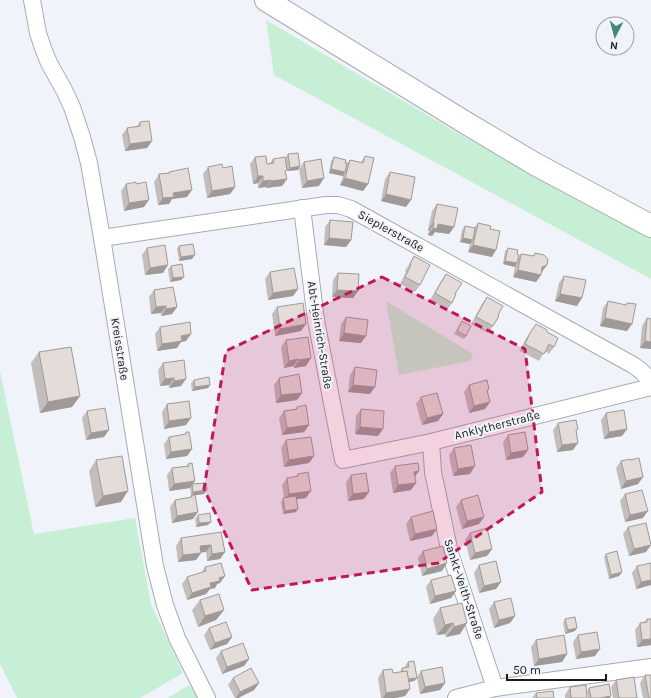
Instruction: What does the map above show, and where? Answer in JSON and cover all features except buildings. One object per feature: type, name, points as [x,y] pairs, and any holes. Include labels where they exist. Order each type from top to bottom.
[{"type":"main road","points":[[266,0],[535,164],[651,226]]},
{"type":"street","name":"Kreisstraße","points":[[32,0],[38,33],[43,48],[49,63],[70,101],[82,137],[88,163],[102,238],[155,566],[165,605],[177,638],[207,698]]},
{"type":"street","name":"Sieplerstraße","points":[[102,238],[326,204],[338,205],[351,209],[633,365],[644,372],[650,384]]},
{"type":"street","name":"Abt-Heinrich-Straße","points":[[302,208],[316,320],[343,460]]},
{"type":"street","name":"Anklytherstraße","points":[[343,460],[431,442],[650,384]]},
{"type":"street","name":"Sankt-Veith-Straße","points":[[431,442],[433,472],[450,553],[495,688]]},
{"type":"street","points":[[456,698],[495,688],[651,667]]},
{"type":"highlighted area","points":[[382,277],[525,349],[542,492],[438,563],[252,590],[204,489],[226,351]]},
{"type":"green space","points":[[266,20],[461,135],[651,238],[651,279],[274,75]]},
{"type":"green space","points":[[386,301],[473,354],[470,361],[399,375]]},
{"type":"green space","points":[[0,371],[34,534],[135,518],[151,604],[183,673],[140,698],[17,698],[0,664]]},
{"type":"green space","points":[[189,685],[198,698],[168,698]]}]
